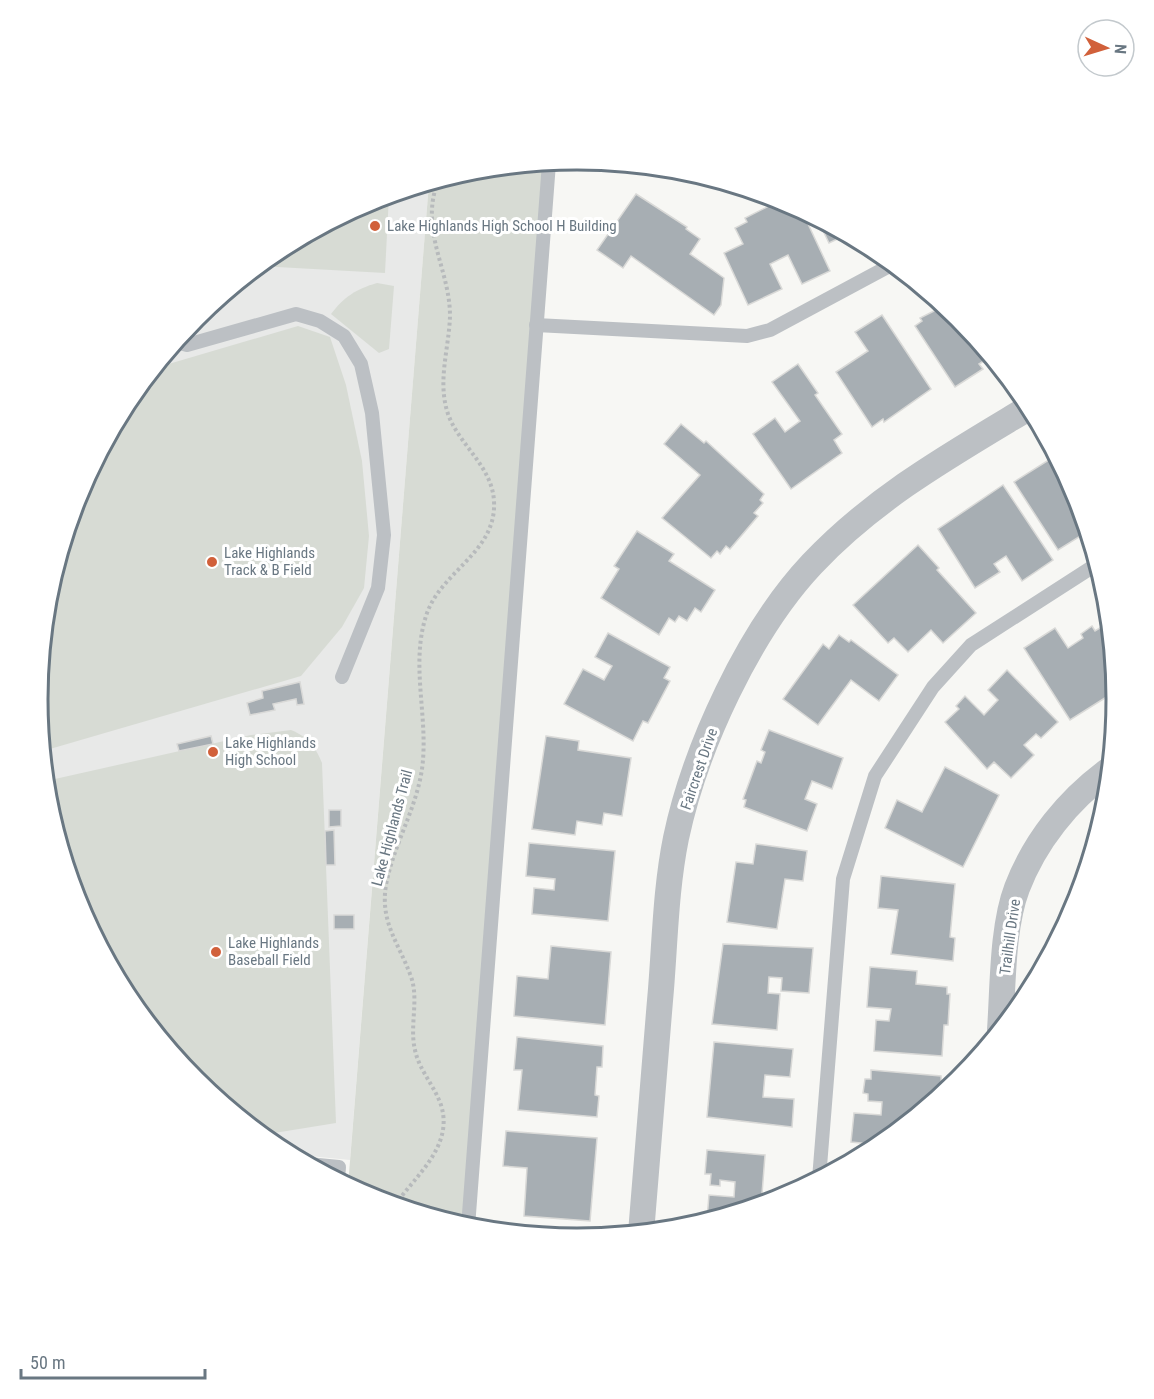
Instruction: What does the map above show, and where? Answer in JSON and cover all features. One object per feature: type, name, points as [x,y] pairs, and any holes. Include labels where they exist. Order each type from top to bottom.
[{"type":"street","name":"Faircrest Drive","points":[[642,1224],[667,906],[676,838],[700,754],[736,676],[774,612],[811,565],[857,522],[911,478],[1021,412]]},
{"type":"street","name":"Trailhill Drive","points":[[1001,1016],[1006,943],[1016,890],[1036,846],[1067,807],[1100,779]]},
{"type":"lane","points":[[469,1217],[548,172]]},
{"type":"lane","points":[[536,325],[747,336],[770,330],[883,269]]},
{"type":"lane","points":[[185,344],[296,314],[320,321],[344,336],[362,364],[372,413],[384,535],[378,588],[342,677]]},
{"type":"lane","points":[[820,1169],[843,879],[875,776],[933,687],[971,645],[1089,569]]},
{"type":"lane","points":[[327,1166],[339,1167],[339,1172]]},
{"type":"path","name":"Lake Highlands Trail","points":[[401,1198],[431,1161],[440,1141],[444,1121],[441,1105],[416,1054],[413,1026],[416,997],[411,975],[393,942],[386,911],[386,886],[421,772],[424,746],[420,643],[427,614],[434,599],[485,541],[492,521],[494,501],[482,465],[452,423],[443,391],[450,318],[448,295],[434,243],[432,213],[436,190]]},
{"type":"shaded area","points":[[547,172],[471,1217],[407,1200],[349,1177],[428,193],[508,175]]},
{"type":"shaded area","name":"Lake Highlands High School","points":[[428,193],[350,1160],[309,1156],[255,1119],[228,1097],[203,1074],[157,1022],[119,964],[88,902],[76,870],[58,803],[49,734],[49,665],[58,596],[76,529],[88,497],[119,435],[157,377],[203,325],[255,280],[283,260],[343,225]]},
{"type":"shaded area","points":[[388,206],[385,273],[273,267],[343,225]]},
{"type":"shaded area","points":[[377,283],[394,286],[389,349],[379,353],[331,314],[351,294]]},
{"type":"shaded area","name":"Lake Highlands Track & B Field","points":[[298,326],[330,337],[346,385],[362,461],[369,536],[364,588],[342,627],[301,676],[51,749],[48,700],[53,630],[58,596],[76,529],[88,497],[119,435],[168,364]]},
{"type":"shaded area","name":"Lake Highlands Baseball Field","points":[[291,730],[310,743],[322,763],[336,1123],[275,1133],[228,1097],[203,1074],[157,1022],[137,993],[119,964],[88,902],[66,836],[54,779],[251,735]]},
{"type":"building","points":[[636,194],[687,227],[686,229],[700,239],[690,254],[724,278],[721,305],[714,315],[631,256],[623,268],[597,250]]},
{"type":"building","points":[[768,207],[808,224],[830,271],[802,284],[788,255],[770,264],[782,289],[748,305],[724,253],[743,244],[735,228],[747,222],[745,218]]},
{"type":"building","points":[[823,231],[838,239],[829,243]]},
{"type":"building","points":[[935,310],[984,361],[979,364],[983,369],[955,387],[915,326],[922,321],[920,318]]},
{"type":"building","points":[[882,315],[931,389],[884,422],[883,419],[872,427],[836,372],[868,351],[855,332]]},
{"type":"building","points":[[798,364],[818,393],[815,395],[842,434],[834,440],[842,453],[791,489],[753,434],[775,418],[785,432],[800,421],[772,382]]},
{"type":"building","points":[[681,424],[704,443],[706,441],[764,494],[760,500],[763,503],[754,513],[758,516],[730,549],[726,546],[720,554],[717,551],[711,558],[662,518],[700,475],[664,444]]},
{"type":"building","points":[[1048,460],[1066,497],[1080,536],[1058,550],[1014,482]]},
{"type":"building","points":[[1003,485],[1053,560],[1022,581],[1006,556],[994,564],[1000,572],[975,588],[938,529]]},
{"type":"building","points":[[637,531],[674,554],[669,561],[715,590],[701,612],[695,608],[687,621],[679,616],[675,622],[669,618],[659,635],[601,598],[619,569],[614,566]]},
{"type":"building","points":[[918,545],[976,613],[943,643],[931,630],[908,652],[894,638],[888,643],[853,605]]},
{"type":"building","points":[[1092,626],[1095,631],[1101,627],[1106,697],[1070,720],[1024,648],[1055,628],[1068,648],[1083,638],[1081,634]]},
{"type":"building","points":[[608,633],[670,667],[664,678],[670,681],[648,723],[643,721],[633,741],[564,704],[583,669],[604,680],[612,666],[595,657]]},
{"type":"building","points":[[839,635],[849,642],[851,640],[898,675],[879,701],[851,680],[818,725],[783,699],[823,644],[829,649]]},
{"type":"building","points":[[1007,670],[1058,722],[1041,738],[1036,734],[1024,745],[1034,755],[1011,778],[994,762],[987,769],[945,722],[959,709],[956,706],[965,696],[984,715],[998,700],[988,690]]},
{"type":"building","points":[[300,682],[304,704],[297,705],[296,699],[273,704],[275,710],[250,715],[247,703],[263,698],[262,691]]},
{"type":"building","points":[[769,730],[843,758],[832,789],[812,781],[805,799],[817,804],[807,831],[744,807],[746,800],[743,799],[757,761],[761,763],[765,752],[761,750]]},
{"type":"building","points":[[211,736],[213,744],[179,751],[177,744]]},
{"type":"building","points":[[546,736],[579,741],[578,750],[631,758],[622,816],[604,813],[602,825],[577,821],[575,835],[532,829]]},
{"type":"building","points":[[945,767],[999,795],[963,867],[885,828],[897,800],[922,812]]},
{"type":"building","points":[[329,810],[341,810],[341,826],[329,827]]},
{"type":"building","points":[[334,830],[335,865],[326,865],[325,831]]},
{"type":"building","points":[[529,843],[615,851],[608,921],[532,914],[534,888],[554,890],[555,879],[526,876]]},
{"type":"building","points":[[756,844],[807,851],[803,881],[785,879],[777,929],[727,922],[736,862],[753,864]]},
{"type":"building","points":[[881,876],[955,884],[950,937],[955,938],[953,961],[891,954],[898,910],[878,908]]},
{"type":"building","points":[[334,915],[354,915],[354,929],[334,929]]},
{"type":"building","points":[[723,944],[813,948],[809,993],[781,991],[782,978],[769,977],[768,993],[780,994],[777,1030],[712,1024]]},
{"type":"building","points":[[551,946],[611,952],[605,1025],[514,1016],[517,976],[548,979]]},
{"type":"building","points":[[870,967],[917,971],[916,984],[947,987],[947,994],[950,994],[948,1025],[944,1025],[942,1056],[874,1051],[876,1020],[889,1021],[891,1009],[867,1007]]},
{"type":"building","points":[[517,1037],[603,1046],[602,1067],[597,1067],[595,1095],[599,1096],[597,1117],[518,1110],[522,1070],[514,1070]]},
{"type":"building","points":[[714,1042],[793,1049],[790,1077],[765,1075],[763,1097],[794,1099],[792,1127],[707,1117]]},
{"type":"building","points":[[871,1070],[941,1076],[941,1083],[899,1119],[871,1139],[864,1143],[851,1142],[854,1113],[881,1115],[882,1102],[868,1101],[868,1094],[863,1093],[865,1079],[871,1079]]},
{"type":"building","points":[[506,1131],[597,1138],[590,1221],[524,1216],[527,1168],[503,1166]]},
{"type":"building","points":[[707,1150],[765,1155],[763,1194],[708,1212],[709,1195],[734,1197],[735,1182],[720,1180],[720,1186],[710,1185],[711,1174],[705,1174]]},
{"type":"place","name":"Lake Highlands High School H Building","points":[[375,226]]},
{"type":"place","name":"Lake Highlands Track & B Field","points":[[212,562]]},
{"type":"place","name":"Lake Highlands High School","points":[[213,752]]},
{"type":"place","name":"Lake Highlands Baseball Field","points":[[216,952]]}]
